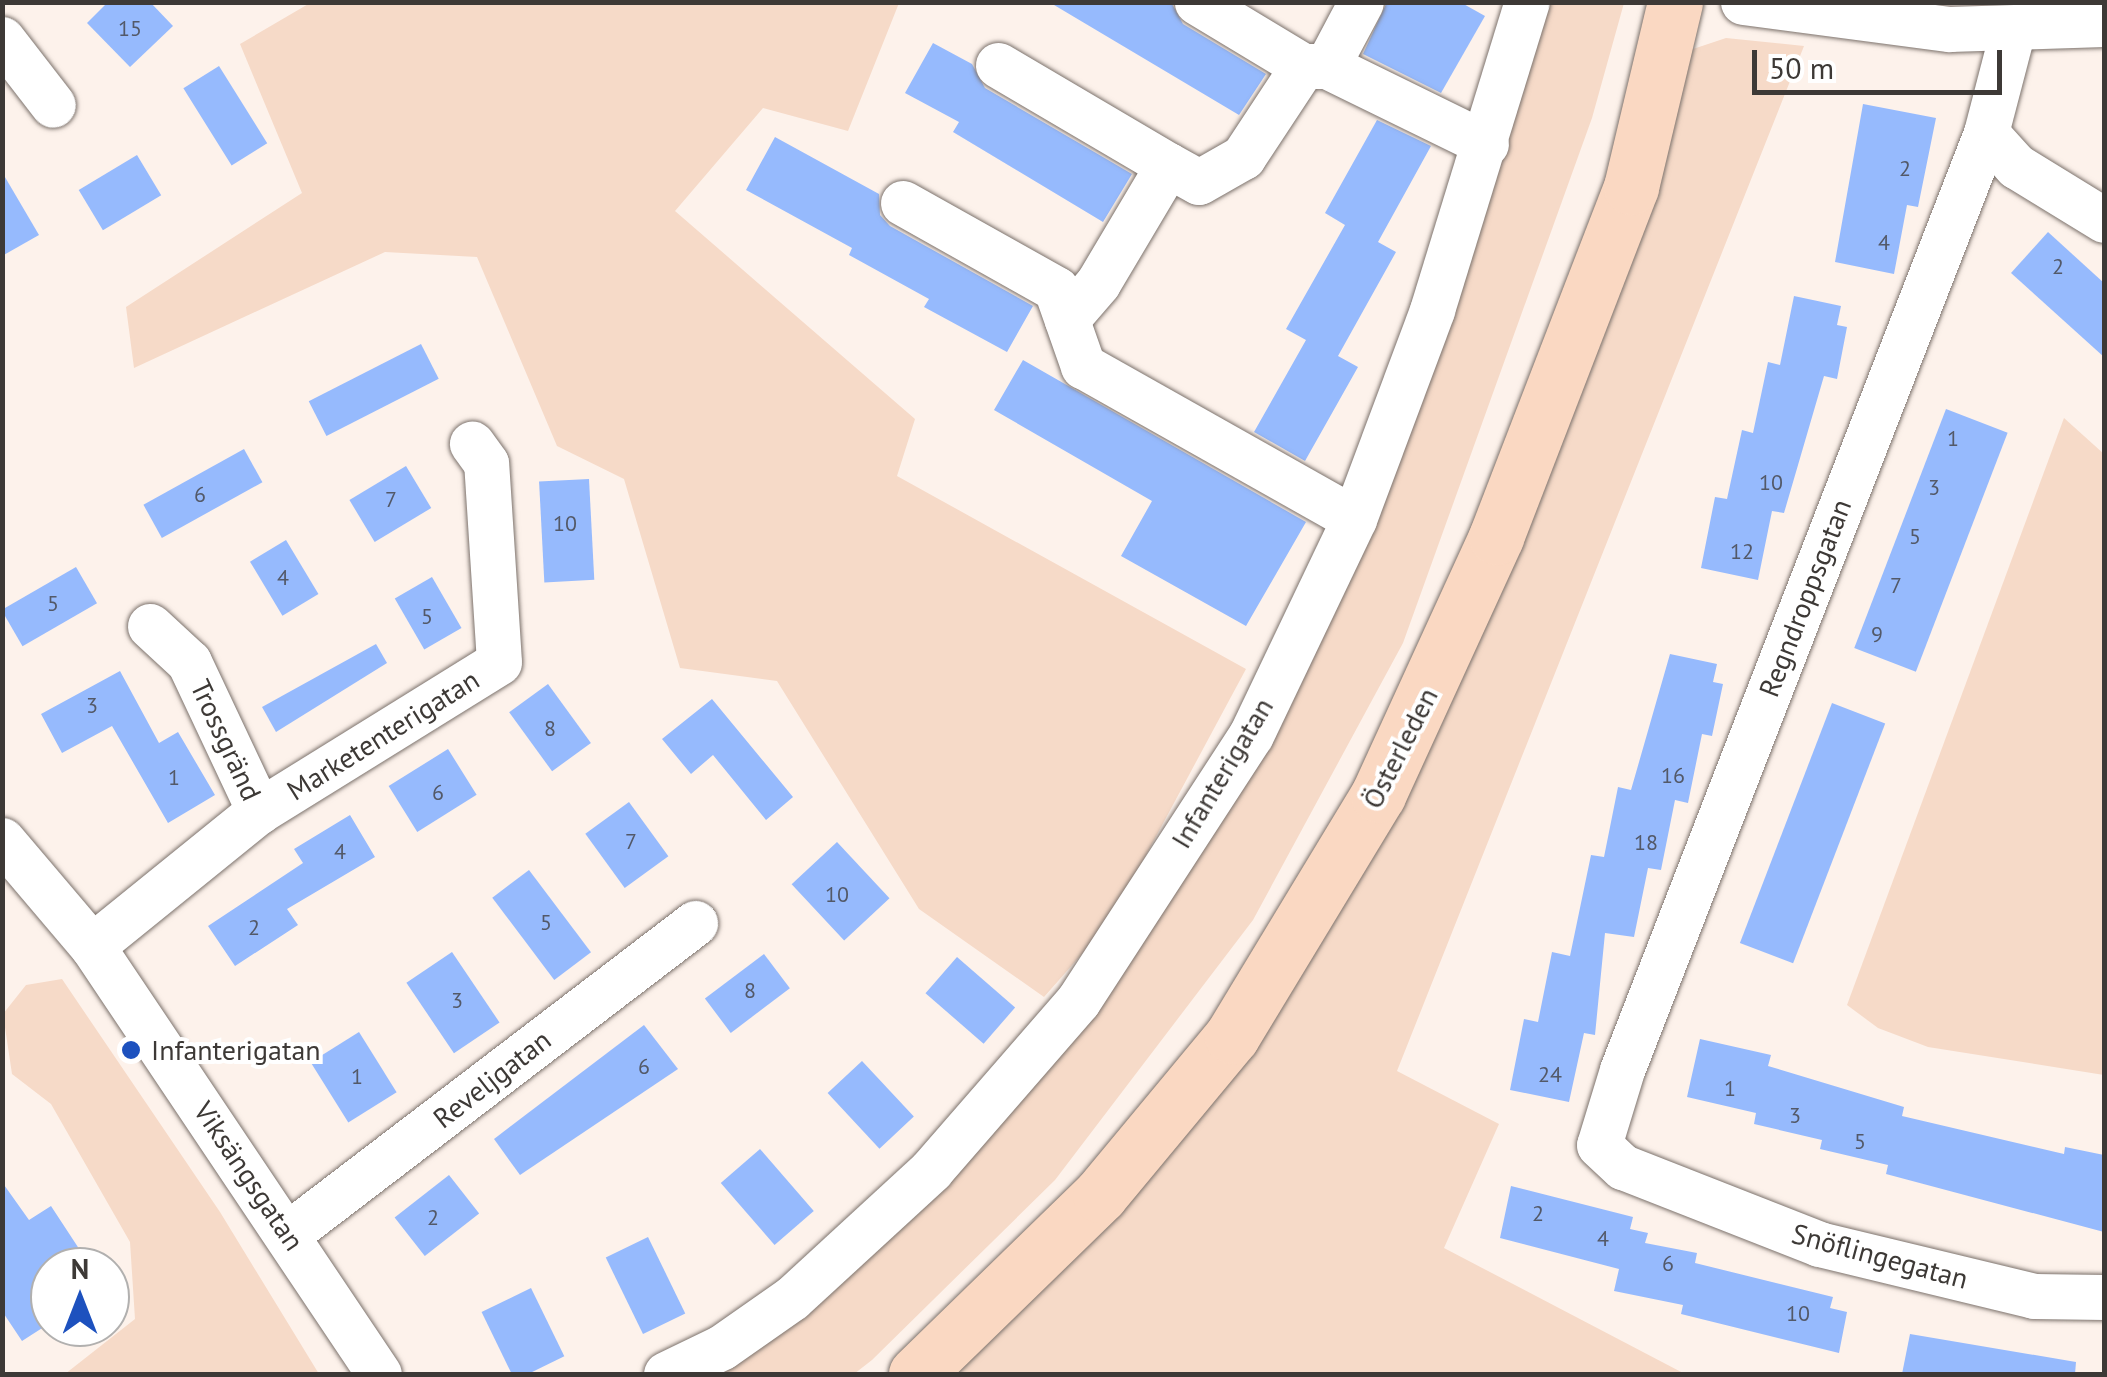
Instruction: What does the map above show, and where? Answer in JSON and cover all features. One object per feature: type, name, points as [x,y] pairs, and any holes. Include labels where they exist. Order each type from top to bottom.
[{"type":"main road","name":"Österleden","points":[[916,1374],[1087,1209],[1232,1036],[1378,795],[1496,537],[1625,204],[1676,2]]},
{"type":"street","points":[[1197,2],[1315,66],[1486,144]]},
{"type":"street","points":[[998,65],[1199,182],[1243,157],[1361,2]]},
{"type":"street","name":"Infanterigatan","points":[[666,1374],[722,1347],[792,1298],[931,1170],[1078,1001],[1251,735],[1354,519],[1486,144],[1527,2]]},
{"type":"street","points":[[1743,2],[2012,32],[2104,24]]},
{"type":"street","name":"Regndroppsgatan","points":[[1608,1159],[1601,1128],[1617,1083],[1986,133],[2012,32]]},
{"type":"street","points":[[2,39],[53,106]]},
{"type":"street","points":[[1986,133],[2016,166],[2104,220]]},
{"type":"street","points":[[1067,319],[1098,283],[1168,165]]},
{"type":"street","points":[[903,204],[1056,288],[1083,366],[1354,519]]},
{"type":"street","name":"Marketenterigatan","points":[[92,946],[259,812],[498,662],[486,463],[472,444]]},
{"type":"street","name":"Trossgränd","points":[[150,626],[189,662],[259,812]]},
{"type":"street","name":"Viksängsgatan","points":[[2,840],[92,946],[379,1374]]},
{"type":"street","name":"Reveljgatan","points":[[288,1233],[695,923]]},
{"type":"street","name":"Snöflingegatan","points":[[1608,1159],[1819,1244],[2034,1296],[2104,1298]]},
{"type":"shaded area","points":[[310,3],[899,3],[848,131],[763,108],[675,211],[915,419],[897,476],[1246,669],[1110,922],[1044,997],[919,909],[777,681],[680,668],[624,479],[557,446],[477,257],[385,252],[134,368],[126,307],[302,193],[240,44]]},
{"type":"shaded area","points":[[1541,3],[1624,3],[1592,118],[1403,643],[1253,920],[1055,1180],[872,1360],[854,1374],[699,1374],[781,1326],[1215,815]]},
{"type":"shaded area","points":[[1726,38],[1804,46],[1397,1071],[1499,1124],[1444,1248],[1685,1374],[940,1374],[1302,964],[1693,49]]},
{"type":"shaded area","points":[[2064,418],[2104,454],[2104,1075],[1928,1047],[1878,1028],[1847,1005]]},
{"type":"shaded area","points":[[62,979],[220,1212],[319,1374],[65,1374],[99,1347],[130,1347],[130,1323],[135,1319],[130,1242],[51,1104],[12,1074],[3,1014],[26,985]]},
{"type":"building","points":[[108,2],[150,2],[173,26],[130,67],[87,23]]},
{"type":"building","points":[[1049,2],[1171,2],[1183,24],[1266,74],[1239,115]]},
{"type":"building","points":[[1387,2],[1460,2],[1485,16],[1441,93],[1363,54]]},
{"type":"building","points":[[933,43],[972,64],[985,88],[1132,174],[1103,222],[953,132],[959,122],[905,93]]},
{"type":"building","points":[[219,66],[267,143],[232,165],[183,88]]},
{"type":"building","points":[[1863,104],[1936,118],[1918,207],[1907,205],[1894,274],[1835,262]]},
{"type":"building","points":[[1377,120],[1431,146],[1378,242],[1396,252],[1338,356],[1358,367],[1305,461],[1254,432],[1306,340],[1286,329],[1345,225],[1325,213]]},
{"type":"building","points":[[775,137],[879,194],[880,215],[890,226],[1033,306],[1007,352],[924,307],[929,299],[849,255],[852,248],[746,190]]},
{"type":"building","points":[[137,155],[161,195],[103,230],[79,190]]},
{"type":"building","points":[[2,172],[39,235],[2,256]]},
{"type":"building","points":[[2048,232],[2104,283],[2104,357],[2011,273]]},
{"type":"building","points":[[1794,296],[1841,306],[1837,325],[1847,327],[1837,379],[1824,376],[1784,513],[1772,511],[1758,580],[1701,568],[1715,497],[1727,499],[1742,430],[1753,433],[1768,362],[1780,365]]},
{"type":"building","points":[[421,344],[439,379],[326,436],[309,401]]},
{"type":"building","points":[[1023,360],[1306,522],[1246,626],[1121,556],[1152,501],[994,410]]},
{"type":"building","points":[[1946,409],[2008,433],[1916,672],[1854,648]]},
{"type":"building","points":[[244,449],[262,482],[162,538],[143,505]]},
{"type":"building","points":[[406,466],[431,508],[375,542],[349,500]]},
{"type":"building","points":[[589,479],[594,580],[544,582],[539,482]]},
{"type":"building","points":[[286,540],[318,594],[282,616],[250,562]]},
{"type":"building","points":[[76,567],[97,603],[23,646],[2,610]]},
{"type":"building","points":[[432,577],[461,628],[424,650],[395,598]]},
{"type":"building","points":[[376,644],[387,663],[276,732],[262,707]]},
{"type":"building","points":[[1670,654],[1717,664],[1713,682],[1723,684],[1712,736],[1702,734],[1688,803],[1675,800],[1661,870],[1648,868],[1634,937],[1605,933],[1595,1035],[1584,1033],[1569,1102],[1510,1090],[1524,1019],[1538,1022],[1552,952],[1570,956],[1591,855],[1604,857],[1618,787],[1631,790]]},
{"type":"building","points":[[120,671],[159,743],[178,732],[215,795],[168,823],[112,726],[62,753],[41,714]]},
{"type":"building","points":[[548,684],[591,743],[552,771],[509,712]]},
{"type":"building","points":[[712,699],[793,797],[766,820],[713,755],[691,774],[662,739]]},
{"type":"building","points":[[1832,703],[1885,723],[1793,963],[1740,943]]},
{"type":"building","points":[[448,749],[477,795],[417,832],[389,786]]},
{"type":"building","points":[[629,802],[668,856],[625,888],[585,834]]},
{"type":"building","points":[[350,815],[375,857],[287,909],[298,925],[235,966],[208,926],[303,863],[294,849]]},
{"type":"building","points":[[837,842],[890,898],[844,941],[792,884]]},
{"type":"building","points":[[529,870],[591,952],[554,980],[492,898]]},
{"type":"building","points":[[452,952],[500,1022],[454,1053],[406,983]]},
{"type":"building","points":[[764,954],[790,988],[731,1033],[705,999]]},
{"type":"building","points":[[957,957],[1015,1008],[984,1044],[926,993]]},
{"type":"building","points":[[644,1025],[678,1069],[520,1175],[494,1139]]},
{"type":"building","points":[[359,1032],[397,1092],[348,1122],[311,1062]]},
{"type":"building","points":[[1700,1039],[1771,1055],[1768,1066],[1904,1107],[1902,1116],[2064,1154],[2065,1147],[2104,1155],[2104,1232],[1886,1174],[1888,1165],[1820,1149],[1822,1140],[1754,1124],[1756,1113],[1687,1097]]},
{"type":"building","points":[[862,1061],[914,1117],[879,1149],[828,1093]]},
{"type":"building","points":[[760,1149],[814,1211],[775,1245],[721,1183]]},
{"type":"building","points":[[449,1175],[479,1214],[425,1256],[395,1217]]},
{"type":"building","points":[[2,1182],[29,1220],[51,1206],[78,1247],[30,1247],[30,1336],[22,1341],[2,1311]]},
{"type":"building","points":[[1511,1186],[1633,1217],[1630,1229],[1648,1233],[1645,1243],[1697,1253],[1695,1263],[1833,1297],[1830,1308],[1847,1312],[1839,1353],[1681,1314],[1683,1305],[1614,1291],[1619,1269],[1500,1238]]},
{"type":"building","points":[[648,1237],[685,1313],[643,1334],[606,1258]]},
{"type":"building","points":[[531,1288],[564,1356],[528,1374],[512,1374],[482,1312]]},
{"type":"building","points":[[1910,1334],[2076,1362],[2075,1374],[1902,1374]]},
{"type":"place","name":"Infanterigatan","points":[[131,1050]]}]
